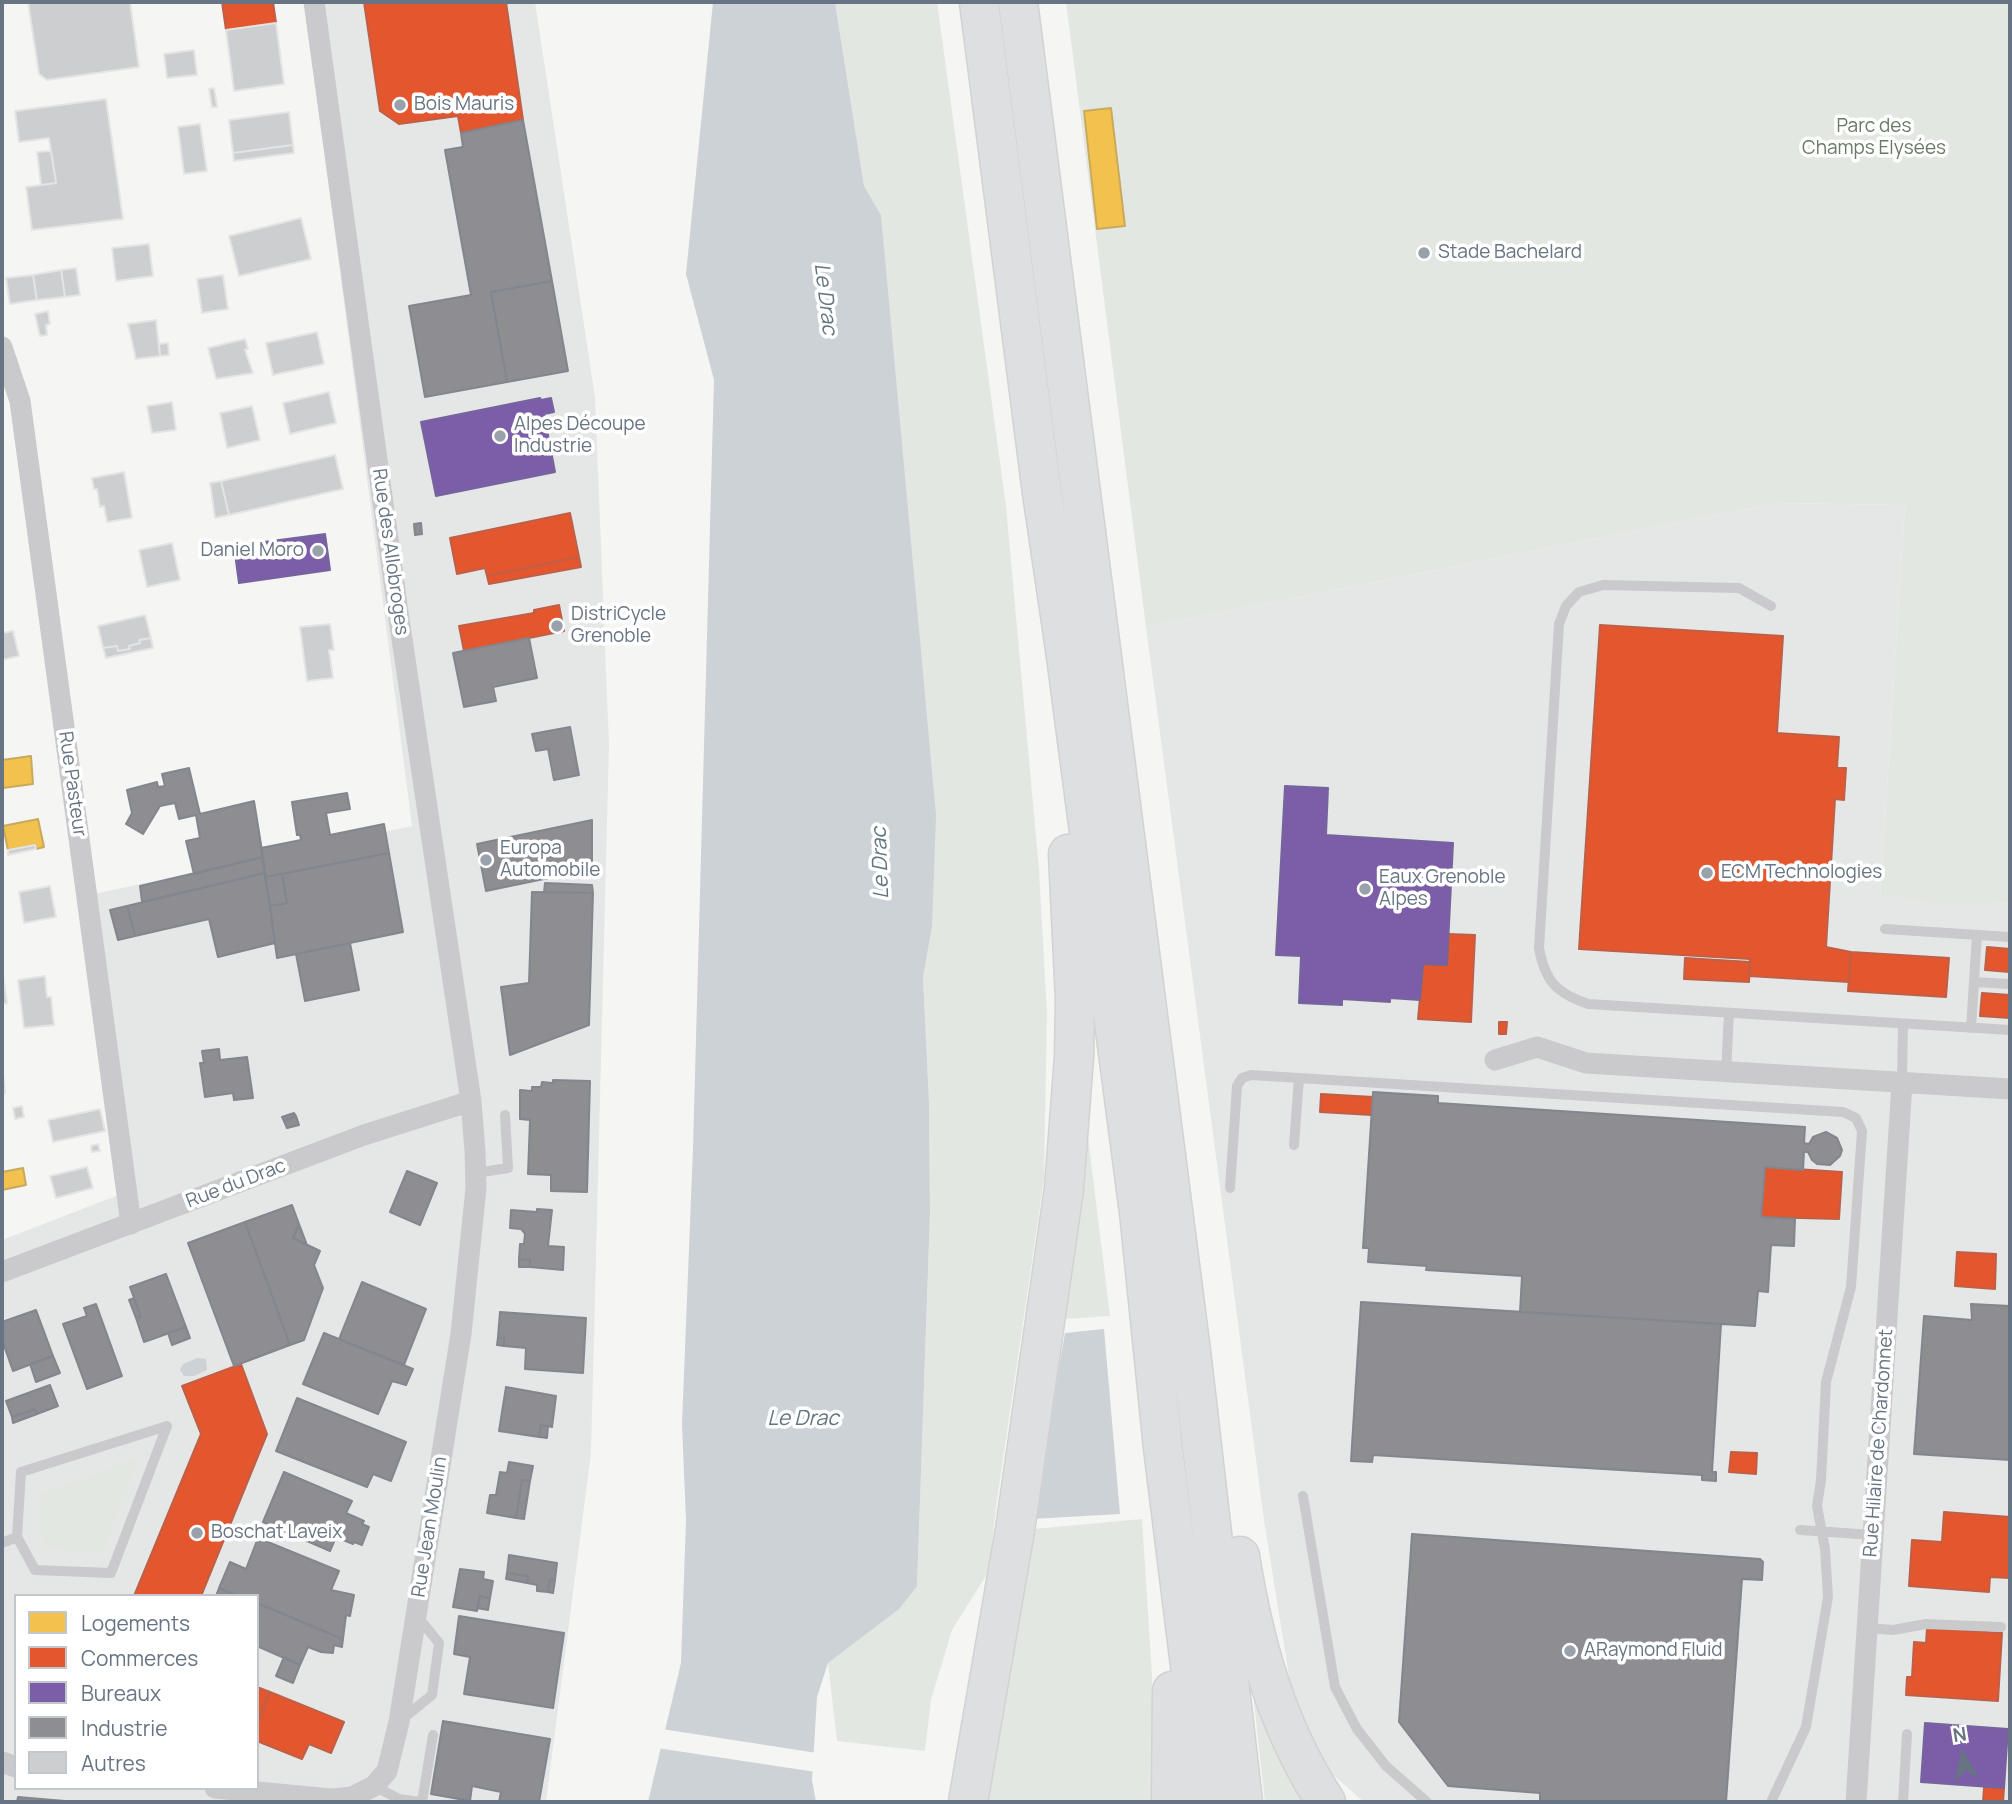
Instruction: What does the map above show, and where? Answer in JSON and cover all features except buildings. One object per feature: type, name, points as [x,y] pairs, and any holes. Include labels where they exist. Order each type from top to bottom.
[{"type":"highway","points":[[979,2],[1137,1198],[1163,1448],[1207,1802]]},
{"type":"highway","points":[[1017,2],[1191,1351],[1243,1802]]},
{"type":"highway","points":[[968,1802],[1015,1530],[1049,1302],[1063,1189],[1073,1070],[1075,1000],[1071,874],[1044,645],[1042,493]]},
{"type":"highway","points":[[1191,1351],[1215,1403],[1247,1600],[1267,1678],[1298,1754],[1326,1802]]},
{"type":"highway","points":[[1163,1448],[1172,1682],[1171,1802]]},
{"type":"street","name":"Rue des Allobroges","points":[[314,2],[399,620],[471,1101]]},
{"type":"street","name":"Rue Pasteur","points":[[2,347],[20,401],[131,1224]]},
{"type":"street","points":[[1495,1060],[1537,1047],[1586,1063],[2010,1089]]},
{"type":"street","name":"Rue Hilaire de Chardonnet","points":[[1856,1802],[1902,1083]]},
{"type":"street","name":"Rue Jean Moulin","points":[[374,1786],[387,1771],[399,1722],[461,1334],[476,1173],[471,1101]]},
{"type":"street","name":"Rue du Drac","points":[[2,1272],[364,1135],[471,1101]]},
{"type":"street","points":[[238,1790],[331,1798],[352,1797],[374,1786]]},
{"type":"lane","points":[[1771,606],[1739,588],[1603,584],[1579,592],[1566,606],[1559,624],[1539,948],[1543,970],[1556,987],[1572,999],[1588,1004],[2010,1030]]},
{"type":"lane","points":[[1885,929],[2010,937]]},
{"type":"lane","points":[[1971,1028],[1976,935]]},
{"type":"lane","points":[[1974,982],[2010,984]]},
{"type":"lane","points":[[1726,1072],[1729,1013]]},
{"type":"lane","points":[[1902,1083],[1903,1024]]},
{"type":"lane","points":[[1230,1188],[1237,1086],[1242,1078],[1251,1075],[1843,1112],[1856,1118],[1862,1130],[1851,1287],[1825,1382],[1821,1480],[1817,1506],[1828,1597],[1806,1727],[1771,1802]]},
{"type":"lane","points":[[1294,1145],[1299,1078]]},
{"type":"lane","points":[[476,1173],[508,1168],[505,1115]]},
{"type":"lane","points":[[167,1426],[111,1573],[35,1570],[17,1537],[21,1472],[167,1426]]},
{"type":"lane","points":[[1303,1496],[1335,1687],[1357,1729],[1386,1766],[1427,1802]]},
{"type":"lane","points":[[1800,1530],[1873,1535]]},
{"type":"lane","points":[[2,1543],[17,1537]]},
{"type":"lane","points":[[1867,1628],[1893,1630],[1926,1624],[2001,1627]]},
{"type":"lane","points":[[1902,1802],[1907,1734]]},
{"type":"lane","points":[[374,1786],[400,1799],[421,1802],[433,1735]]},
{"type":"shaded area","points":[[305,2],[535,2],[595,397],[609,745],[591,1453],[546,1802],[2,1802],[2,1240],[129,1191],[89,895],[412,826]]},
{"type":"shaded area","points":[[1778,503],[1905,505],[1880,896],[2010,904],[2010,1802],[1364,1802],[1331,1773],[1308,1735],[1291,1689],[1264,1520],[1146,627]]},
{"type":"green space","points":[[835,2],[937,2],[1006,506],[1039,870],[1047,1014],[1044,1179],[989,1571],[952,1630],[931,1700],[925,1751],[837,1741],[828,1663],[917,1585],[930,1213],[929,1102],[923,977],[932,927],[881,215],[864,186]]},
{"type":"green space","name":"Stade Bachelard","points":[[1066,2],[2010,2],[2010,904],[1984,903],[1982,907],[1880,896],[1905,505],[1778,503],[1146,627]]},
{"type":"green space","points":[[1088,1137],[1110,1316],[1065,1319],[1078,1147]]},
{"type":"green space","points":[[139,1457],[102,1554],[43,1548],[40,1494]]},
{"type":"green space","points":[[1142,1519],[1156,1739],[1152,1802],[977,1802],[1033,1529]]},
{"type":"green space","points":[[1250,1667],[1315,1802],[1265,1802]]},
{"type":"water","name":"Le Drac","points":[[713,2],[835,2],[864,186],[881,215],[936,815],[932,927],[923,977],[929,1102],[930,1213],[917,1586],[899,1609],[828,1663],[817,1697],[812,1780],[816,1802],[648,1802],[681,1663],[686,1520],[682,1424],[693,1148],[714,380],[686,274]]},
{"type":"water","points":[[1104,1329],[1120,1514],[1032,1519],[1065,1333]]},
{"type":"water","points":[[197,1358],[206,1359],[207,1370],[194,1376],[184,1376],[180,1370],[183,1364]]},
{"type":"pier","points":[[662,1729],[817,1753],[816,1772],[657,1748]]},
{"type":"place","name":"Bois Mauris","points":[[400,105]]},
{"type":"place","name":"Stade Bachelard","points":[[1424,253]]},
{"type":"place","name":"Alpes Découpe Industrie","points":[[500,436]]},
{"type":"place","name":"Daniel Moro","points":[[318,551]]},
{"type":"place","name":"DistriCycle Grenoble","points":[[557,626]]},
{"type":"place","name":"Europa Automobile","points":[[486,860]]},
{"type":"place","name":"ECM Technologies","points":[[1707,873]]},
{"type":"place","name":"Eaux Grenoble Alpes","points":[[1365,889]]},
{"type":"place","name":"Boschat Laveix","points":[[197,1533]]},
{"type":"place","name":"ARaymond Fluid","points":[[1570,1651]]},
{"type":"park label","name":"Parc des Champs Elysées","points":[[1874,138]]}]
